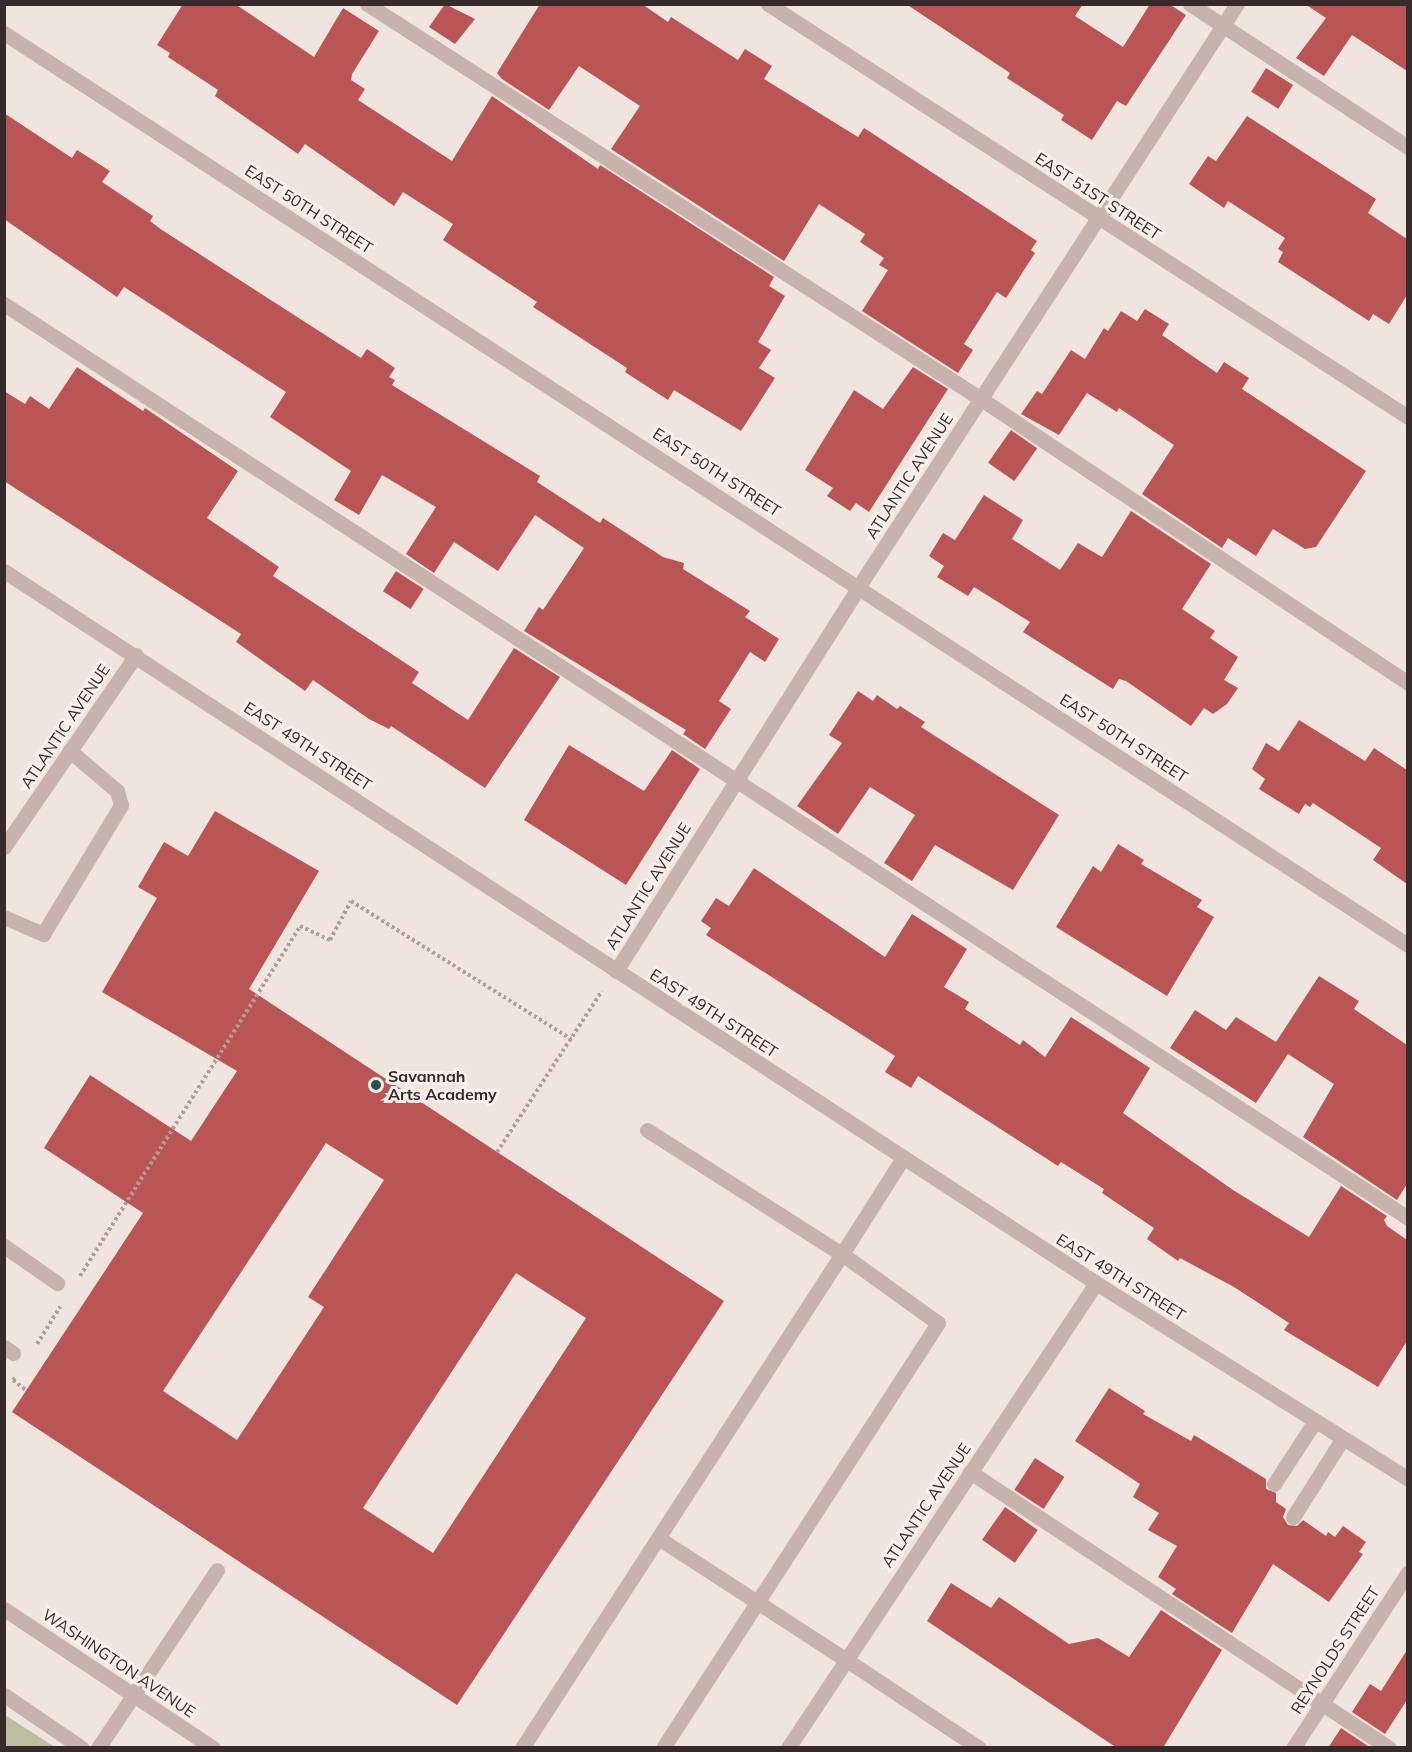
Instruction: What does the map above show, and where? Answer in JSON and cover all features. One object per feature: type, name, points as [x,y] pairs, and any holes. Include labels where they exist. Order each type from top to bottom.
[{"type":"street","points":[[367,4],[981,399],[1407,683]]},
{"type":"street","name":"EAST 51ST STREET","points":[[768,4],[1407,417]]},
{"type":"street","points":[[1190,4],[1407,147]]},
{"type":"street","name":"ATLANTIC AVENUE","points":[[616,971],[859,586],[1237,4]]},
{"type":"street","name":"EAST 50TH STREET","points":[[4,33],[859,586],[1407,945]]},
{"type":"street","points":[[4,304],[1407,1218]]},
{"type":"street","name":"EAST 49TH STREET","points":[[4,571],[1096,1283],[1407,1479]]},
{"type":"street","name":"ATLANTIC AVENUE","points":[[4,847],[136,655]]},
{"type":"street","points":[[4,917],[43,934],[121,805],[117,791],[70,751]]},
{"type":"street","points":[[647,1130],[842,1254],[938,1323],[759,1604],[663,1748]]},
{"type":"street","points":[[522,1748],[660,1539],[903,1158]]},
{"type":"street","points":[[4,1246],[57,1283]]},
{"type":"street","name":"ATLANTIC AVENUE","points":[[788,1748],[1096,1283]]},
{"type":"street","points":[[1274,1484],[1315,1421]]},
{"type":"street","points":[[1293,1518],[1343,1438]]},
{"type":"street","points":[[970,1472],[1389,1748]]},
{"type":"street","points":[[660,1539],[979,1748]]},
{"type":"street","points":[[98,1748],[217,1570]]},
{"type":"street","name":"REYNOLDS STREET","points":[[1293,1748],[1407,1572]]},
{"type":"street","name":"WASHINGTON AVENUE","points":[[4,1609],[213,1748]]},
{"type":"street","points":[[4,1695],[82,1748]]},
{"type":"path","points":[[77,1281],[300,926],[330,940],[351,901],[571,1039]]},
{"type":"path","points":[[497,1152],[616,971]]},
{"type":"path","points":[[32,1350],[64,1300]]},
{"type":"path","points":[[20,1370],[13,1380],[26,1390]]},
{"type":"green space","points":[[5,1715],[55,1747],[5,1747]]},
{"type":"building","points":[[183,4],[235,4],[314,57],[343,8],[379,31],[352,74],[351,80],[365,89],[358,100],[452,161],[492,96],[598,169],[600,165],[774,277],[769,286],[785,296],[758,342],[771,350],[759,368],[775,378],[741,431],[674,390],[668,400],[625,372],[627,368],[533,307],[537,302],[443,240],[453,224],[403,192],[394,206],[305,144],[298,154],[215,96],[218,90],[168,57],[170,53],[157,45]]},
{"type":"building","points":[[445,4],[475,19],[455,44],[429,27]]},
{"type":"building","points":[[540,4],[642,4],[668,22],[671,17],[738,60],[745,49],[772,66],[764,79],[858,137],[864,128],[1037,241],[1031,250],[1035,253],[1006,298],[997,292],[964,344],[973,350],[958,373],[862,311],[888,270],[879,265],[884,258],[860,242],[865,234],[819,204],[784,261],[611,149],[640,106],[579,66],[549,110],[502,79],[497,73]]},
{"type":"building","points":[[906,4],[1083,4],[1075,16],[1123,47],[1150,4],[1169,4],[1186,15],[1126,106],[1117,101],[1092,140],[1061,120],[1064,115],[1007,78],[1010,73]]},
{"type":"building","points":[[1305,4],[1407,4],[1407,71],[1352,35],[1324,76],[1296,58],[1326,18]]},
{"type":"building","points":[[1266,68],[1293,85],[1278,109],[1251,92]]},
{"type":"building","points":[[4,113],[72,158],[77,150],[110,171],[102,182],[153,216],[150,221],[162,230],[361,358],[367,349],[395,368],[389,377],[395,380],[392,385],[540,476],[537,482],[600,523],[603,518],[663,557],[684,563],[683,569],[750,611],[745,617],[779,639],[765,662],[750,652],[719,701],[731,709],[705,749],[683,734],[686,730],[524,631],[539,607],[543,610],[584,548],[535,515],[498,571],[454,542],[434,573],[406,554],[436,507],[382,475],[359,515],[334,500],[351,471],[270,417],[286,392],[124,287],[117,297],[4,219]]},
{"type":"building","points":[[1247,116],[1376,199],[1368,213],[1407,239],[1407,295],[1389,324],[1373,314],[1369,321],[1278,262],[1283,252],[1278,249],[1285,238],[1228,201],[1224,208],[1189,184],[1208,156],[1216,161]]},
{"type":"building","points":[[1145,309],[1169,324],[1162,335],[1217,373],[1224,362],[1249,378],[1242,389],[1366,471],[1316,547],[1305,549],[1273,529],[1256,556],[1228,538],[1222,548],[1142,494],[1174,445],[1119,408],[1117,412],[1087,393],[1059,435],[1021,414],[1037,391],[1042,394],[1071,350],[1085,359],[1104,328],[1108,331],[1121,311],[1137,321]]},
{"type":"building","points":[[77,367],[143,411],[145,408],[238,471],[207,518],[279,567],[273,576],[419,672],[412,683],[468,720],[514,648],[560,677],[485,788],[391,726],[389,729],[369,719],[313,680],[305,691],[236,642],[241,634],[4,481],[4,391],[25,404],[30,396],[49,409]]},
{"type":"building","points":[[913,367],[948,389],[869,512],[856,503],[850,511],[827,496],[833,488],[805,470],[854,390],[883,409]]},
{"type":"building","points":[[1011,430],[1037,448],[1014,481],[988,463]]},
{"type":"building","points":[[984,495],[1023,520],[1012,539],[1060,570],[1078,543],[1102,557],[1131,511],[1211,564],[1182,609],[1215,631],[1210,638],[1238,657],[1224,680],[1238,688],[1227,704],[1213,714],[1204,708],[1191,726],[1126,681],[1119,679],[1113,689],[1023,632],[1030,622],[974,587],[968,596],[937,577],[944,566],[929,556],[943,533],[955,540]]},
{"type":"building","points":[[396,571],[424,589],[411,609],[383,591]]},
{"type":"building","points":[[858,691],[873,701],[877,695],[897,709],[900,706],[925,722],[921,727],[1059,815],[1013,890],[935,845],[912,881],[884,863],[915,815],[870,787],[838,834],[797,806],[842,743],[829,735]]},
{"type":"building","points":[[1299,720],[1365,761],[1374,748],[1407,770],[1407,884],[1373,860],[1381,848],[1313,803],[1310,807],[1305,804],[1299,814],[1259,789],[1265,779],[1252,769],[1266,743],[1279,751]]},
{"type":"building","points":[[569,745],[644,791],[672,750],[700,769],[626,885],[524,820]]},
{"type":"building","name":"Savannah Arts Academy","points":[[215,811],[319,871],[249,989],[724,1301],[457,1705],[12,1412],[143,1213],[44,1148],[90,1075],[191,1141],[237,1071],[102,992],[157,898],[138,887],[164,842],[188,856]],"holes":[[[326,1143],[384,1180],[308,1297],[324,1307],[237,1440],[163,1391]],[[516,1273],[586,1318],[433,1553],[363,1508]]]},
{"type":"building","points":[[1118,844],[1144,860],[1141,864],[1202,900],[1197,907],[1214,917],[1167,996],[1056,927],[1093,866],[1101,872]]},
{"type":"building","points":[[754,868],[885,957],[912,914],[967,949],[944,987],[969,1002],[965,1009],[1020,1045],[1023,1040],[1045,1057],[1071,1017],[1150,1068],[1123,1113],[1233,1190],[1309,1237],[1341,1186],[1387,1216],[1384,1220],[1387,1226],[1407,1240],[1407,1341],[1378,1387],[1284,1330],[1289,1323],[1234,1287],[1180,1258],[1178,1261],[1147,1239],[1154,1228],[1102,1193],[1104,1189],[1061,1162],[1058,1166],[918,1076],[911,1088],[885,1072],[895,1056],[706,935],[711,928],[701,921],[716,898],[729,906]]},
{"type":"building","points":[[1319,976],[1359,1001],[1354,1009],[1407,1045],[1407,1184],[1397,1200],[1303,1137],[1334,1084],[1288,1054],[1256,1103],[1170,1048],[1195,1010],[1226,1030],[1236,1017],[1276,1042]]},
{"type":"building","points":[[1109,1388],[1145,1411],[1143,1414],[1191,1441],[1194,1435],[1266,1479],[1266,1489],[1276,1493],[1276,1502],[1286,1509],[1283,1517],[1288,1525],[1297,1526],[1303,1520],[1326,1536],[1328,1532],[1335,1537],[1343,1526],[1366,1542],[1359,1552],[1363,1554],[1329,1602],[1273,1564],[1232,1633],[1172,1594],[1176,1589],[1158,1577],[1177,1546],[1148,1530],[1159,1513],[1133,1497],[1140,1484],[1075,1441]]},
{"type":"building","points":[[1035,1458],[1064,1477],[1044,1509],[1014,1490]]},
{"type":"building","points":[[1005,1507],[1038,1530],[1015,1563],[982,1540]]},
{"type":"building","points":[[951,1583],[991,1608],[999,1597],[1069,1644],[1098,1638],[1129,1657],[1161,1610],[1222,1650],[1163,1748],[1117,1748],[927,1621]]},
{"type":"building","points":[[1407,1650],[1407,1700],[1385,1734],[1352,1712],[1370,1684],[1381,1691]]},
{"type":"building","points":[[1341,1728],[1371,1748],[1328,1748]]},
{"type":"place","name":"Savannah Arts Academy","points":[[376,1085]]}]
